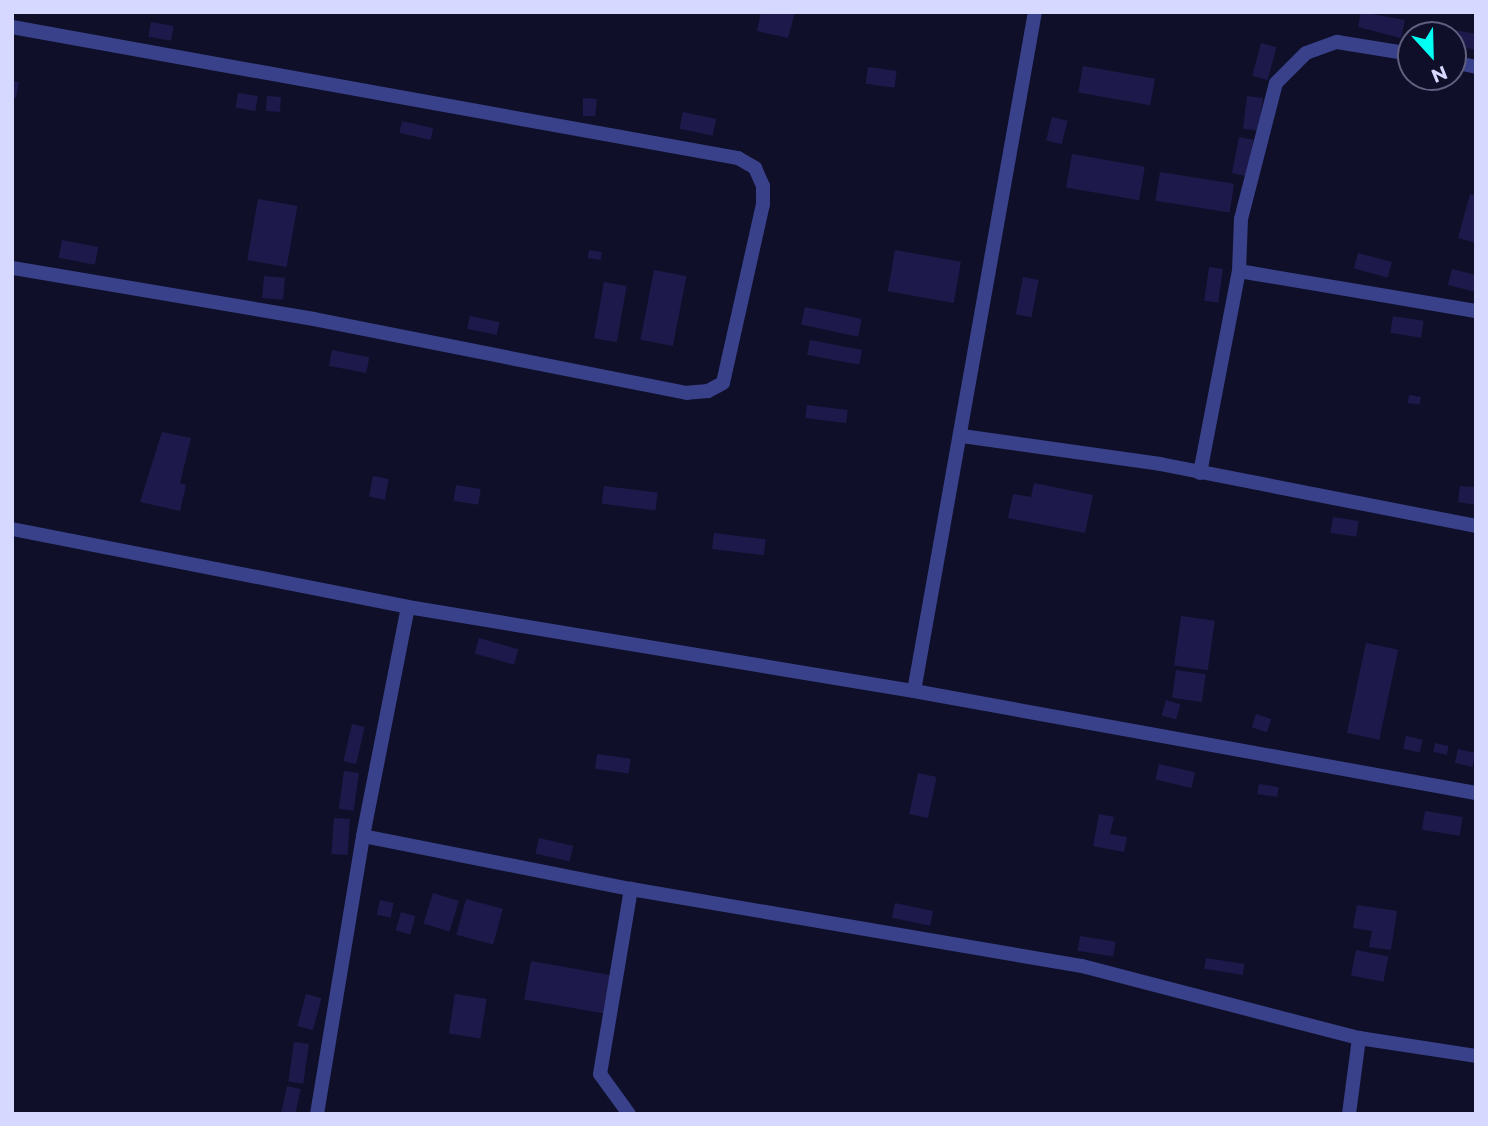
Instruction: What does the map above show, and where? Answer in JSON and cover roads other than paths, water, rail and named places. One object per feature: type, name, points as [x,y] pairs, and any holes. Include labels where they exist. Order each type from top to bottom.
[{"type":"street","points":[[914,691],[962,436],[1035,12]]},
{"type":"street","points":[[12,27],[738,158],[755,167],[763,186],[763,204],[723,383],[708,391],[687,393],[314,319],[12,268]]},
{"type":"street","points":[[1200,473],[1238,271],[1241,219],[1276,83],[1288,66],[1306,53],[1336,42],[1397,52]]},
{"type":"street","points":[[1238,271],[1476,311]]},
{"type":"street","points":[[962,436],[1200,473],[1476,526]]},
{"type":"street","points":[[12,529],[408,607],[914,691],[1476,793]]},
{"type":"street","points":[[317,1114],[363,836],[408,607]]},
{"type":"street","points":[[363,836],[631,889],[1082,966],[1360,1038],[1476,1056]]},
{"type":"street","points":[[629,1114],[600,1074],[631,889]]},
{"type":"street","points":[[1349,1114],[1360,1038]]}]
